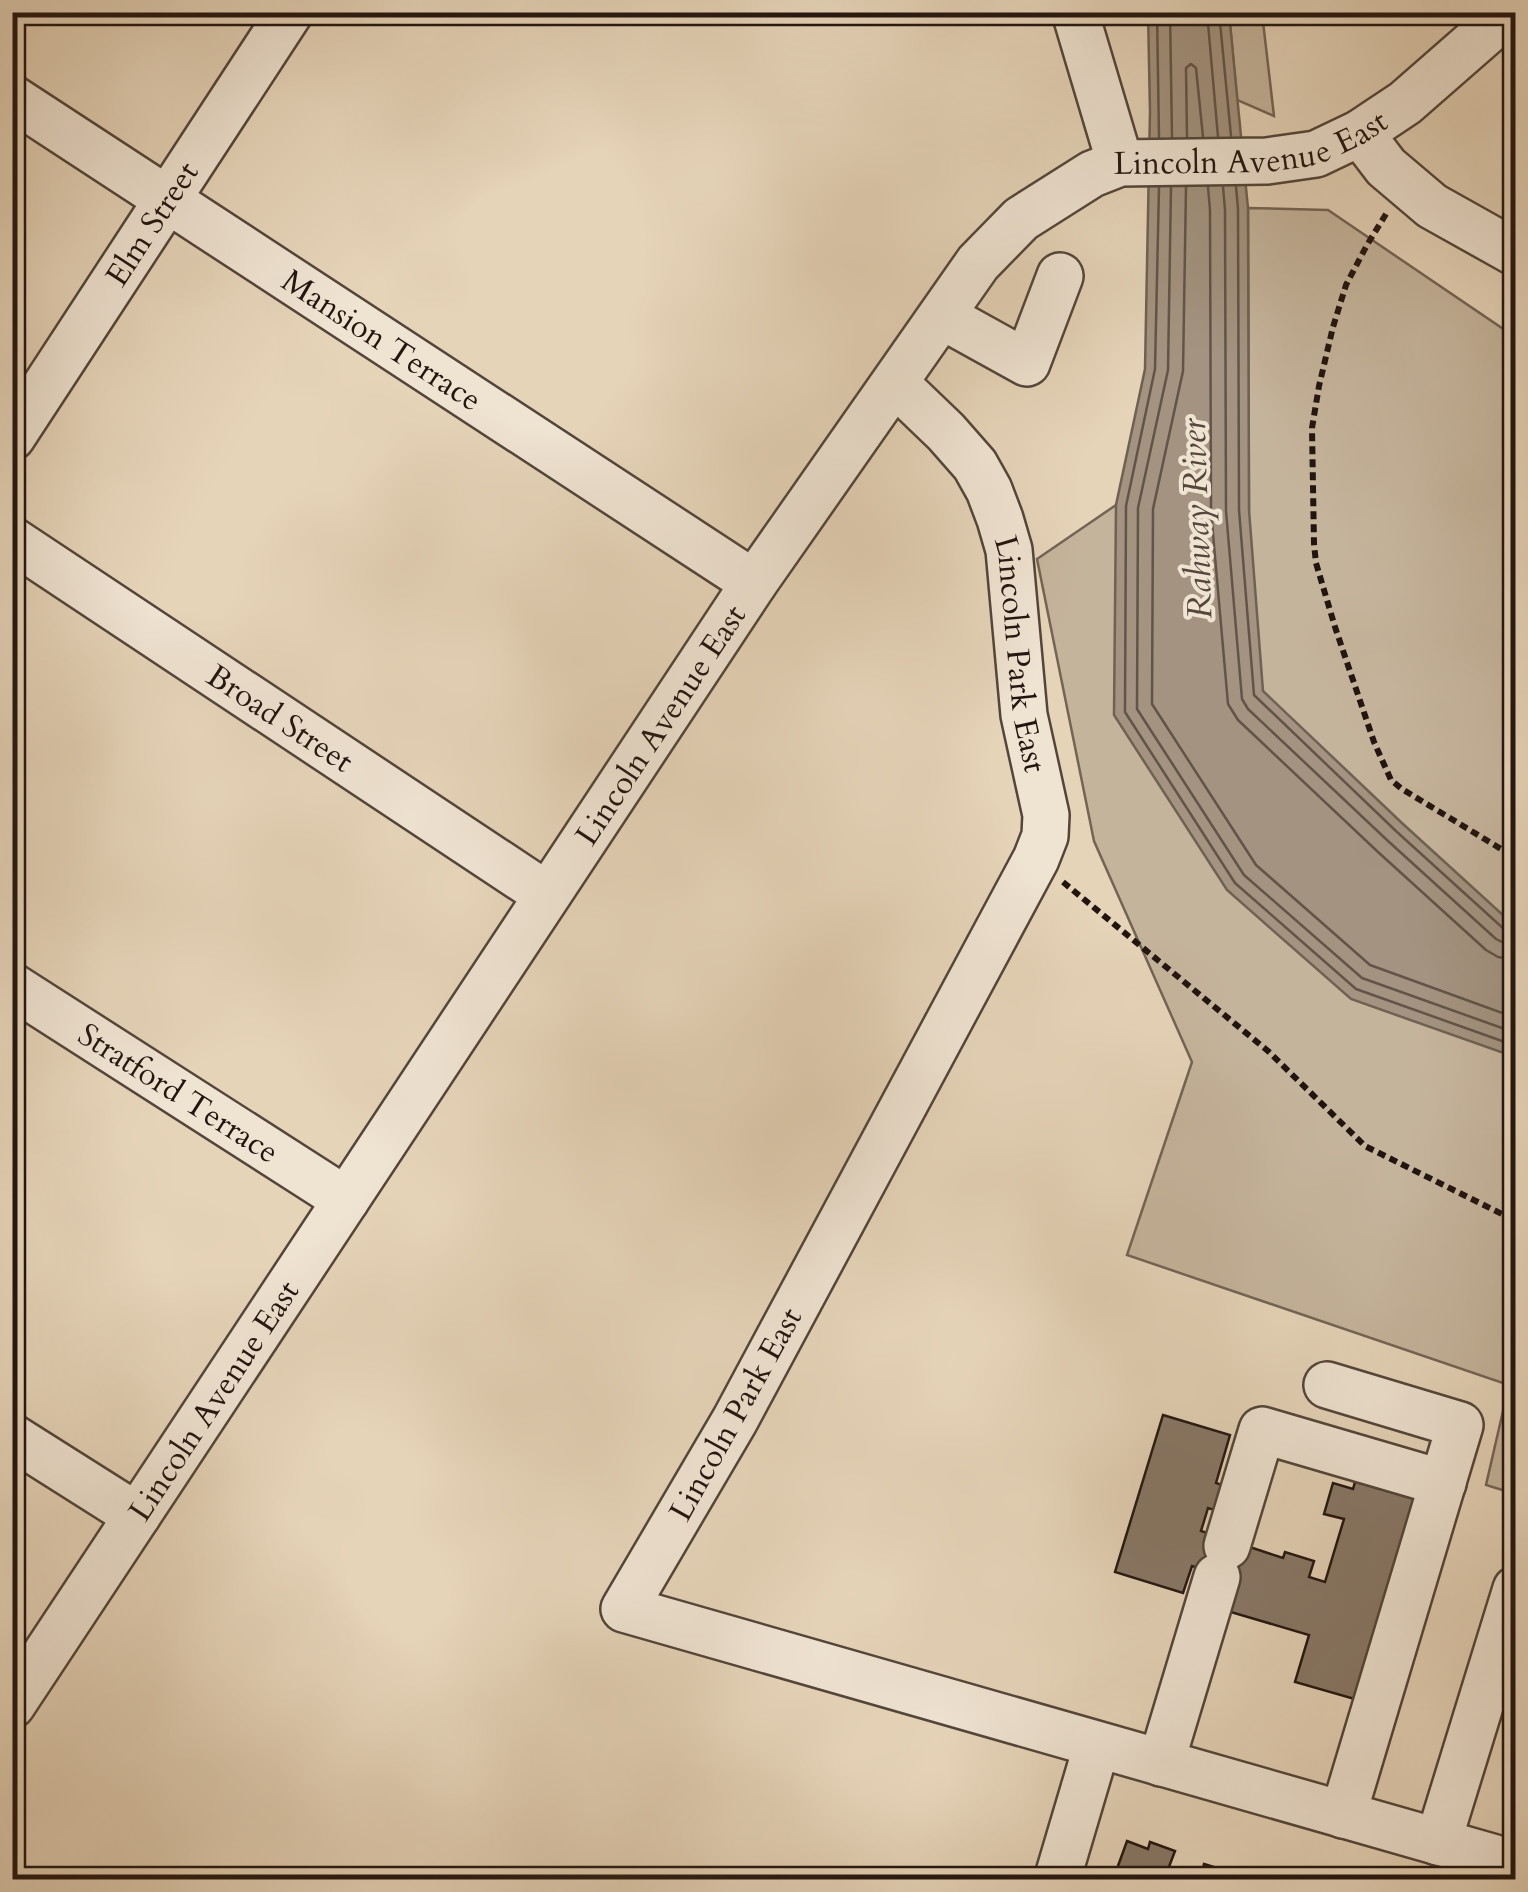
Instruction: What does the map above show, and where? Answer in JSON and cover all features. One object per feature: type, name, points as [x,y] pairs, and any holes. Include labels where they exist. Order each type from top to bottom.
[{"type":"street","name":"Elm Street","points":[[12,436],[290,12]]},
{"type":"street","points":[[1075,12],[1128,163]]},
{"type":"street","name":"Lincoln Avenue East","points":[[12,1705],[754,583],[978,264],[1021,219],[1092,174],[1128,163],[1267,161],[1316,154],[1360,133],[1405,103],[1509,12]]},
{"type":"street","name":"Mansion Terrace","points":[[12,98],[754,583]]},
{"type":"street","points":[[1360,133],[1386,167],[1432,206],[1516,254]]},
{"type":"street","points":[[942,316],[1027,363],[1060,276]]},
{"type":"street","name":"Lincoln Park East","points":[[896,384],[974,465],[1000,519],[1011,566],[1024,714],[1046,815],[1044,836],[1036,859],[735,1420],[624,1609],[1342,1815],[1477,1860]]},
{"type":"street","name":"Broad Street","points":[[12,540],[547,895]]},
{"type":"street","name":"Stratford Terrace","points":[[12,986],[346,1200]]},
{"type":"street","points":[[1326,1385],[1460,1425],[1342,1815]]},
{"type":"street","points":[[1161,1763],[1262,1430],[1443,1484]]},
{"type":"street","points":[[12,1437],[137,1516]]},
{"type":"street","points":[[1477,1860],[1516,1589]]},
{"type":"street","points":[[1057,1880],[1097,1744]]},
{"type":"path","points":[[1406,184],[1366,245],[1346,285],[1332,327],[1312,428],[1316,563],[1374,742],[1391,780],[1516,858]]},
{"type":"path","points":[[1036,859],[1268,1051],[1365,1146],[1516,1221]]},
{"type":"shaded area","points":[[1229,13],[1262,13],[1274,116],[1237,100]]},
{"type":"shaded area","points":[[1248,208],[1328,210],[1515,337],[1515,1494],[1486,1485],[1509,1385],[1127,1255],[1192,1062],[1094,841],[1037,559],[1116,505],[1249,509]]},
{"type":"water","name":"Rahway River","points":[[1148,13],[1229,13],[1248,208],[1249,510],[1263,691],[1515,926],[1515,1057],[1351,999],[1227,890],[1114,715],[1116,505],[1145,369]]},
{"type":"building","points":[[1163,1415],[1230,1435],[1216,1483],[1234,1489],[1227,1514],[1208,1508],[1201,1531],[1283,1558],[1285,1552],[1314,1561],[1309,1577],[1325,1582],[1344,1519],[1324,1514],[1333,1483],[1353,1489],[1359,1468],[1422,1487],[1358,1700],[1295,1682],[1309,1635],[1217,1608],[1226,1576],[1192,1566],[1183,1593],[1115,1572]]},
{"type":"building","points":[[1127,1841],[1148,1849],[1150,1842],[1175,1851],[1164,1880],[1114,1877]]},
{"type":"building","points":[[1204,1864],[1256,1880],[1200,1880]]}]
